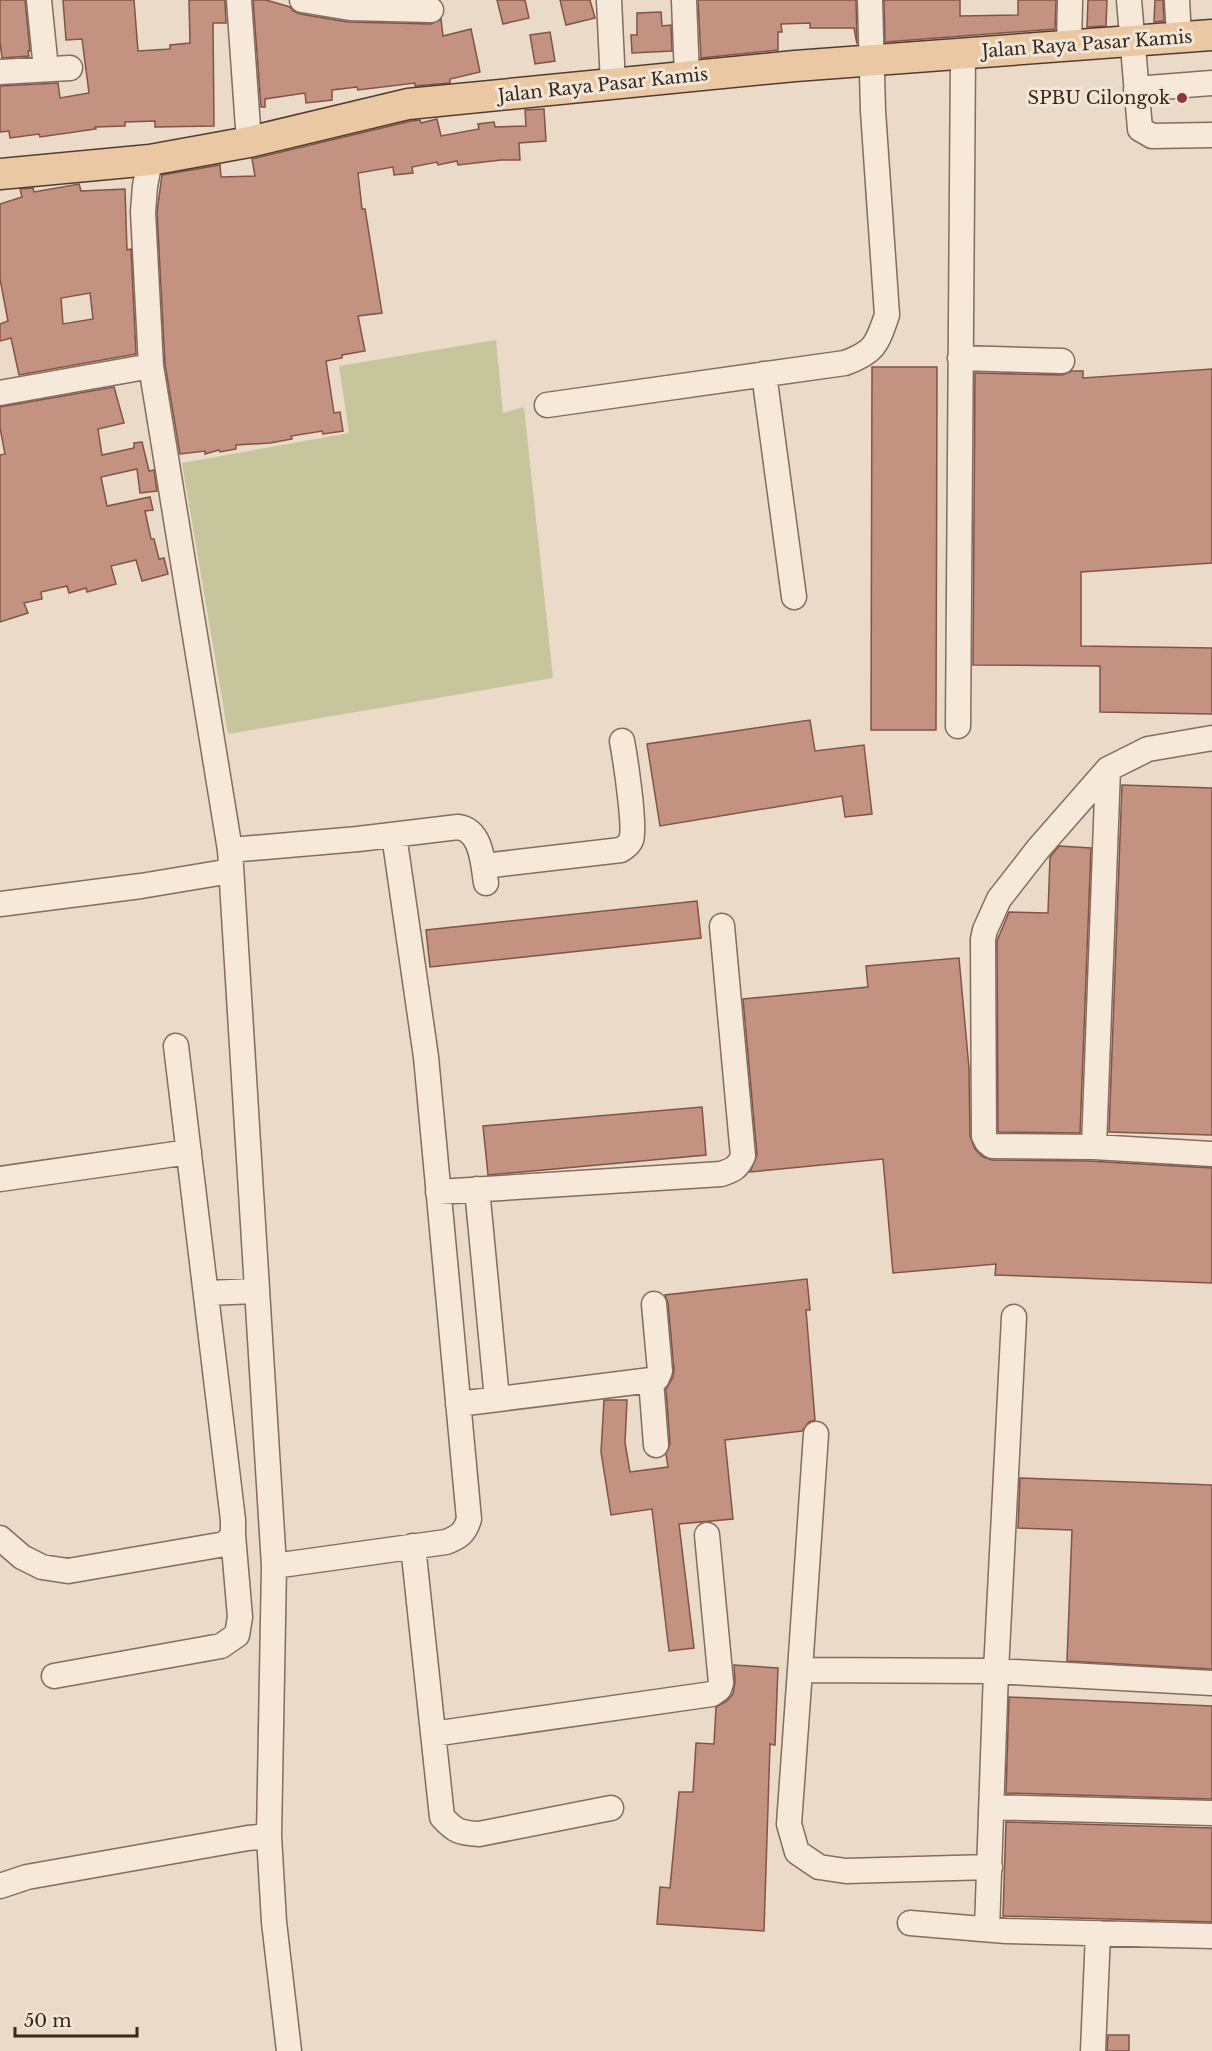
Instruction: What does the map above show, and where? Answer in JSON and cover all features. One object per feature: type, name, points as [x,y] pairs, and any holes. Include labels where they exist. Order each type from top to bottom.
[{"type":"main road","name":"Jalan Raya Pasar Kamis","points":[[0,174],[150,160],[249,142],[408,104],[795,66],[1212,35]]},
{"type":"street","points":[[39,0],[46,69]]},
{"type":"street","points":[[238,0],[249,142]]},
{"type":"street","points":[[302,0],[350,8],[431,10]]},
{"type":"street","points":[[609,0],[613,84]]},
{"type":"street","points":[[684,0],[687,77]]},
{"type":"street","points":[[547,405],[845,363],[865,356],[879,340],[887,315],[871,62],[870,0]]},
{"type":"street","points":[[1069,45],[1070,0]]},
{"type":"street","points":[[1130,0],[1140,129],[1152,136],[1212,135]]},
{"type":"street","points":[[1177,0],[1179,37]]},
{"type":"street","points":[[958,726],[963,54]]},
{"type":"street","points":[[0,72],[70,68]]},
{"type":"street","points":[[1136,88],[1212,84]]},
{"type":"street","points":[[150,160],[143,212],[151,366],[230,861],[274,1566],[269,1836],[274,1922],[289,2051]]},
{"type":"street","points":[[960,358],[1062,361]]},
{"type":"street","points":[[0,393],[151,366]]},
{"type":"street","points":[[764,374],[794,597]]},
{"type":"street","points":[[1212,738],[1148,749],[1108,770],[1038,849],[999,898],[983,939],[984,1124],[987,1142],[997,1147],[1094,1147],[1212,1154]]},
{"type":"street","points":[[0,904],[141,886],[230,861],[458,827],[472,832],[482,854],[485,874],[621,850],[628,846],[632,839],[626,757],[622,741]]},
{"type":"street","points":[[1094,1147],[1108,770]]},
{"type":"street","points":[[274,1566],[446,1542],[458,1538],[466,1530],[469,1519],[426,1057],[394,835]]},
{"type":"street","points":[[438,1192],[721,1174],[734,1170],[740,1164],[743,1156],[722,927]]},
{"type":"street","points":[[54,1676],[221,1646],[237,1635],[240,1617],[232,1509],[176,1046]]},
{"type":"street","points":[[0,1179],[189,1152]]},
{"type":"street","points":[[477,1189],[497,1399]]},
{"type":"street","points":[[207,1293],[256,1291]]},
{"type":"street","points":[[458,1404],[657,1378],[660,1371],[654,1304]]},
{"type":"street","points":[[987,1929],[996,1671],[1014,1317]]},
{"type":"street","points":[[651,1380],[656,1445]]},
{"type":"street","points":[[816,1434],[789,1824],[797,1852],[819,1867],[846,1871],[990,1867]]},
{"type":"street","points":[[0,1538],[22,1557],[42,1567],[68,1571],[225,1544],[233,1535]]},
{"type":"street","points":[[433,1734],[712,1694],[719,1689],[721,1683],[707,1535]]},
{"type":"street","points":[[413,1546],[442,1817],[453,1829],[462,1833],[479,1834],[611,1808]]},
{"type":"street","points":[[800,1670],[996,1671],[1212,1683]]},
{"type":"street","points":[[992,1807],[1212,1813]]},
{"type":"street","points":[[0,1886],[27,1877],[269,1836]]},
{"type":"street","points":[[910,1923],[987,1929],[1212,1936]]},
{"type":"street","points":[[1094,2051],[1098,1933]]},
{"type":"shaded area","points":[[496,340],[503,413],[524,407],[553,678],[228,734],[182,463],[349,433],[339,366]]},
{"type":"building","points":[[0,0],[25,0],[29,56],[2,58]]},
{"type":"building","points":[[63,0],[134,0],[138,51],[170,49],[170,45],[190,43],[189,0],[225,0],[226,23],[213,23],[214,126],[155,127],[155,121],[125,122],[125,126],[95,127],[96,129],[40,137],[39,134],[10,138],[9,131],[0,132],[0,86],[58,83],[60,98],[89,93],[82,39],[66,40]]},
{"type":"building","points":[[253,0],[266,0],[290,7],[300,14],[348,22],[431,24],[441,19],[443,36],[471,29],[480,72],[450,79],[450,83],[415,86],[415,83],[358,90],[357,87],[332,90],[332,100],[306,103],[305,93],[265,99],[265,107],[261,107]]},
{"type":"building","points":[[497,0],[525,0],[529,18],[503,24]]},
{"type":"building","points":[[560,0],[590,0],[595,18],[566,25]]},
{"type":"building","points":[[698,0],[856,0],[857,44],[854,28],[810,28],[810,23],[781,24],[782,32],[778,32],[778,50],[701,58]]},
{"type":"building","points":[[884,0],[960,0],[960,16],[1018,15],[1018,0],[1056,0],[1055,29],[885,42]]},
{"type":"building","points":[[1088,0],[1107,0],[1106,26],[1087,27]]},
{"type":"building","points":[[1155,0],[1163,0],[1164,21],[1154,22]]},
{"type":"building","points":[[661,12],[662,26],[671,25],[672,51],[632,53],[631,35],[637,35],[637,13]]},
{"type":"building","points":[[550,32],[555,61],[535,64],[530,35]]},
{"type":"building","points":[[544,109],[546,141],[519,143],[520,160],[458,165],[457,161],[438,165],[437,162],[412,167],[413,173],[394,175],[393,167],[358,173],[362,209],[365,209],[382,313],[358,316],[365,351],[342,355],[342,358],[326,361],[334,413],[340,412],[343,431],[323,434],[322,431],[291,436],[292,439],[270,443],[236,445],[236,449],[220,452],[219,450],[205,454],[205,451],[180,454],[165,364],[157,212],[162,175],[220,165],[221,177],[255,176],[252,159],[411,121],[420,120],[421,123],[437,119],[441,136],[479,129],[478,124],[494,122],[495,127],[526,126],[525,110]]},
{"type":"building","points":[[79,184],[81,191],[125,189],[127,250],[131,249],[136,354],[19,375],[11,338],[0,341],[0,324],[8,321],[0,279],[0,204],[22,197],[20,189],[33,188],[34,192]],"holes":[[[90,293],[93,319],[63,324],[61,298]]]},
{"type":"building","points":[[872,367],[937,367],[936,730],[871,730]]},
{"type":"building","points":[[1212,369],[1212,563],[1081,572],[1081,646],[1212,648],[1212,714],[1100,712],[1100,666],[973,665],[975,373],[1062,375],[1072,371],[1083,371],[1083,378]]},
{"type":"building","points":[[114,387],[124,423],[98,429],[102,455],[134,448],[134,443],[142,442],[149,471],[154,470],[157,491],[140,493],[137,469],[101,477],[107,506],[150,497],[153,510],[145,511],[151,539],[154,539],[159,559],[164,558],[168,574],[142,581],[136,560],[111,566],[116,584],[87,592],[86,588],[69,593],[67,586],[41,592],[42,599],[24,603],[28,613],[0,622],[0,455],[5,454],[0,428],[0,407]]},
{"type":"building","points":[[810,720],[815,751],[864,745],[872,814],[845,817],[842,796],[660,826],[647,744]]},
{"type":"building","points":[[1122,785],[1212,788],[1212,1135],[1109,1132]]},
{"type":"building","points":[[1059,846],[1091,848],[1080,1133],[998,1132],[997,941],[1009,912],[1048,913],[1050,857]]},
{"type":"building","points":[[697,901],[701,938],[430,967],[426,930]]},
{"type":"building","points":[[959,958],[969,1068],[970,1136],[975,1149],[983,1157],[992,1160],[1088,1161],[1212,1168],[1212,1283],[995,1275],[996,1264],[893,1273],[883,1159],[750,1172],[757,1155],[743,999],[868,987],[866,966]]},
{"type":"building","points":[[702,1107],[706,1155],[488,1175],[483,1126]]},
{"type":"building","points":[[807,1279],[810,1310],[806,1310],[815,1420],[809,1422],[802,1431],[725,1440],[733,1519],[679,1524],[694,1648],[669,1651],[652,1509],[611,1515],[601,1452],[604,1400],[627,1400],[625,1443],[630,1472],[668,1467],[666,1454],[670,1444],[666,1389],[674,1370],[668,1303],[665,1295]]},
{"type":"building","points":[[1020,1478],[1212,1485],[1212,1669],[1067,1661],[1072,1530],[1018,1528]]},
{"type":"building","points":[[734,1665],[778,1668],[775,1745],[770,1744],[764,1931],[657,1924],[660,1887],[670,1888],[679,1792],[693,1792],[696,1743],[714,1744],[716,1707],[727,1701],[733,1694]]},
{"type":"building","points":[[1009,1697],[1212,1706],[1212,1799],[1006,1793]]},
{"type":"building","points":[[1006,1822],[1212,1828],[1212,1922],[1003,1916]]},
{"type":"building","points":[[1108,2035],[1129,2035],[1129,2051],[1107,2051]]},
{"type":"place","name":"SPBU Cilongok","points":[[1182,98]]}]
